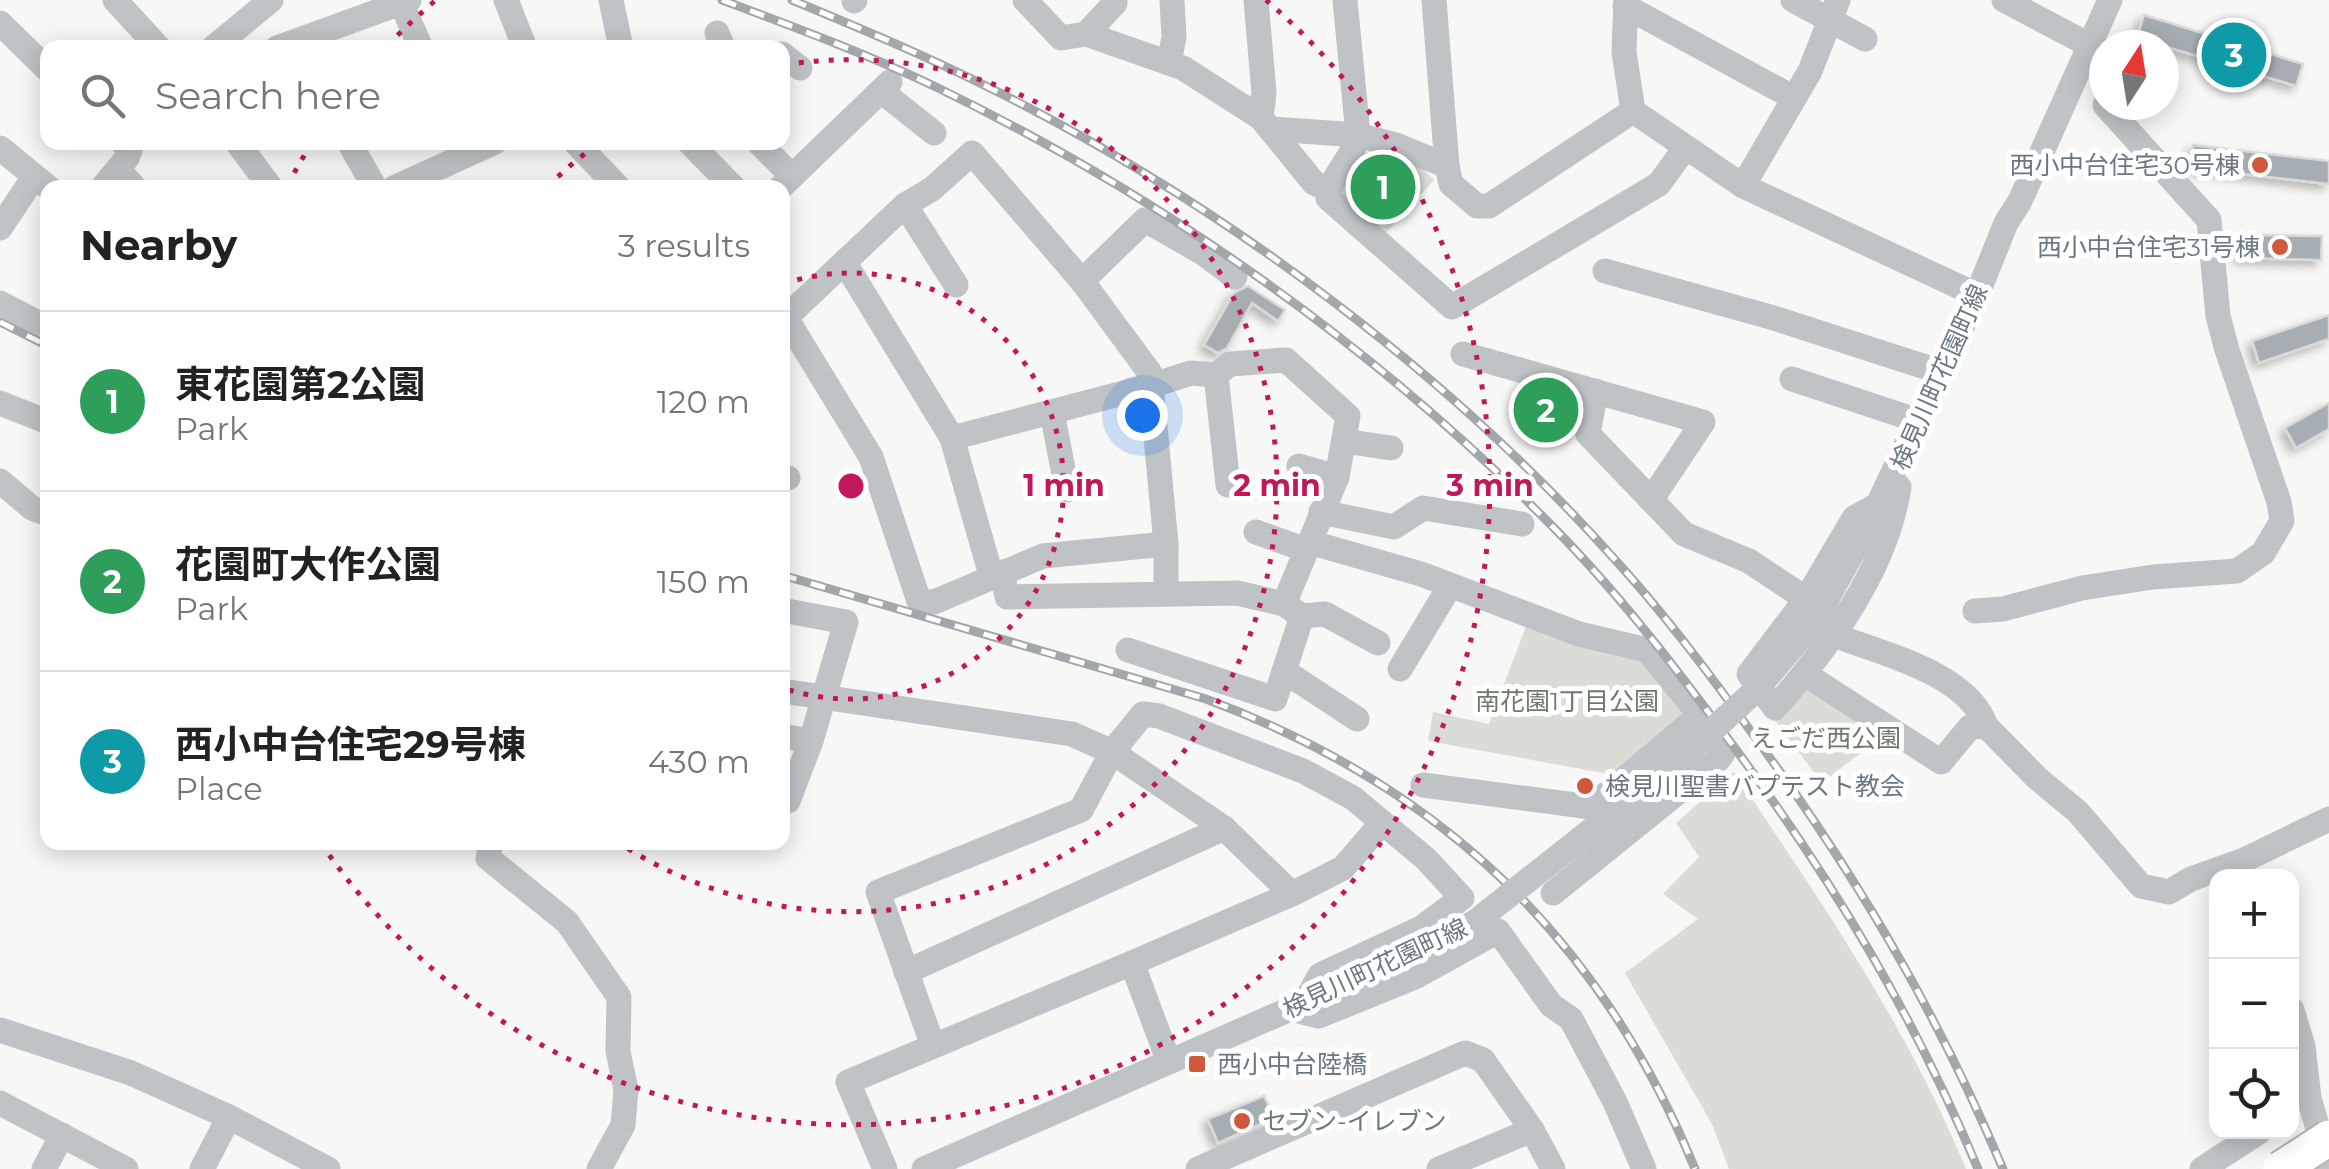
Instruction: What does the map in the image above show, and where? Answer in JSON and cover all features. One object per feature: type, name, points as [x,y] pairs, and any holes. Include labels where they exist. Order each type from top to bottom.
[{"type":"highway","points":[[2281,1169],[2329,1138]]},
{"type":"street","points":[[115,0],[151,40]]},
{"type":"street","points":[[506,0],[522,40]]},
{"type":"street","points":[[611,0],[619,40]]},
{"type":"street","points":[[1169,63],[1174,37],[1172,0]]},
{"type":"street","points":[[1256,0],[1266,123]]},
{"type":"street","points":[[1345,0],[1358,136],[1355,149],[1336,170],[1328,198],[1452,307],[1659,184],[1685,148]]},
{"type":"street","points":[[1434,0],[1447,166],[1451,184],[1477,206],[1489,206],[1633,111]]},
{"type":"street","points":[[1793,0],[1834,10],[1865,39]]},
{"type":"street","points":[[2004,0],[2089,44]]},
{"type":"street","name":"検見川町花園町線","points":[[2096,30],[2110,0]]},
{"type":"street","points":[[302,40],[404,1],[418,40]]},
{"type":"street","points":[[221,40],[265,2],[283,40]]},
{"type":"street","points":[[1033,2],[1061,38],[1086,34],[1198,77],[1266,123],[1314,182],[1330,190]]},
{"type":"street","points":[[1086,34],[1114,3]]},
{"type":"street","points":[[1794,98],[1626,3],[1624,52],[1633,111],[1743,186],[1976,295]]},
{"type":"street","points":[[1743,186],[1810,71],[1834,10]]},
{"type":"street","points":[[0,24],[40,62]]},
{"type":"street","name":"検見川町花園町線","points":[[924,1169],[1408,958],[1475,922],[1678,761],[1757,689],[1816,619],[1877,509],[2089,44]]},
{"type":"street","points":[[788,180],[885,87],[934,133]]},
{"type":"street","points":[[2068,89],[2089,98]]},
{"type":"street","points":[[1975,611],[2003,610],[2082,588],[2154,577],[2237,571],[2263,553],[2282,520],[2218,316],[2208,220],[2119,120]]},
{"type":"street","points":[[1266,123],[1396,145],[1447,166]]},
{"type":"street","points":[[0,148],[40,181]]},
{"type":"street","points":[[118,180],[130,150]]},
{"type":"street","points":[[242,150],[264,180]]},
{"type":"street","points":[[354,150],[370,180]]},
{"type":"street","points":[[408,180],[460,150]]},
{"type":"street","points":[[583,150],[611,180]]},
{"type":"street","points":[[697,150],[726,180]]},
{"type":"street","points":[[764,150],[785,180]]},
{"type":"street","points":[[790,313],[905,204],[932,189],[972,153],[1082,282],[1150,372],[1166,544],[1166,594]]},
{"type":"street","points":[[0,228],[40,183]]},
{"type":"street","points":[[905,204],[956,285]]},
{"type":"street","points":[[1082,282],[1145,220],[1235,277]]},
{"type":"street","points":[[845,263],[952,438],[1007,597],[1237,593],[1293,610],[1325,614],[1378,643]]},
{"type":"street","points":[[1605,271],[1774,318],[1941,372]]},
{"type":"street","points":[[0,303],[40,317]]},
{"type":"street","points":[[790,328],[871,456],[920,601],[934,602],[1043,556],[1166,544]]},
{"type":"street","points":[[1462,354],[1703,422],[1651,500]]},
{"type":"street","points":[[952,438],[1191,372],[1216,375],[1230,364],[1286,360],[1348,416],[1336,478],[1307,546],[1284,671],[1275,698],[1128,650]]},
{"type":"street","points":[[1216,375],[1228,484]]},
{"type":"street","points":[[1792,379],[1919,421]]},
{"type":"street","points":[[1596,391],[1588,434],[1684,534],[1750,561],[1806,599]]},
{"type":"street","points":[[0,404],[40,419]]},
{"type":"street","points":[[1052,412],[1067,490]]},
{"type":"street","points":[[1344,441],[1391,448]]},
{"type":"street","points":[[1877,509],[1854,518],[1806,599],[1749,674],[1775,708],[1834,634],[1888,539],[1903,457]]},
{"type":"street","points":[[1299,466],[1336,478]]},
{"type":"street","points":[[0,481],[40,511]]},
{"type":"street","points":[[1321,512],[1394,527],[1423,508],[1522,524]]},
{"type":"street","points":[[1256,532],[1421,574],[1579,634],[1647,650],[1700,715],[1723,752],[1720,759],[1553,892]]},
{"type":"street","points":[[1400,669],[1450,586]]},
{"type":"street","points":[[790,612],[846,622],[790,796]]},
{"type":"street","points":[[1834,634],[1918,664],[1980,707],[1986,726],[2036,778],[2078,812],[2141,886],[2170,892],[2191,879],[2247,868],[2329,819]]},
{"type":"street","points":[[1284,671],[1356,718]]},
{"type":"street","points":[[1805,674],[1941,762],[1970,727],[1986,726]]},
{"type":"street","points":[[790,693],[1072,734],[1112,752],[1224,828],[1292,894]]},
{"type":"street","points":[[933,1046],[878,892],[1081,810],[1112,752],[1143,714],[1159,716],[1302,771],[1353,798],[1426,860],[1462,898],[1421,928],[1320,975],[1307,1002],[1319,1016],[1415,977],[1498,931],[1551,1005],[1571,1019],[1615,1102],[1644,1169]]},
{"type":"street","points":[[1422,784],[1591,807],[1700,715]]},
{"type":"street","points":[[790,738],[810,742]]},
{"type":"street","points":[[885,1169],[848,1082],[1292,894],[1343,868],[1380,824]]},
{"type":"street","points":[[906,972],[1224,828]]},
{"type":"street","points":[[490,850],[488,858],[567,922],[619,998],[618,1051],[626,1090],[623,1124],[599,1169]]},
{"type":"street","points":[[1132,964],[1169,1062]]},
{"type":"street","points":[[0,1030],[132,1072],[328,1169]]},
{"type":"street","points":[[2299,1033],[2310,1098],[2329,1166]]},
{"type":"street","points":[[1208,1167],[1466,1053],[1483,1060],[1532,1130],[1553,1169]]},
{"type":"street","points":[[0,1103],[126,1169]]},
{"type":"street","points":[[202,1169],[229,1118]]},
{"type":"street","points":[[1439,1169],[1532,1130]]},
{"type":"street","points":[[44,1169],[62,1135]]},
{"type":"street","points":[[2202,1169],[2248,1139]]},
{"type":"green space","points":[[1389,149],[1410,157],[1434,180],[1383,236],[1338,195],[1357,155]]},
{"type":"green space","points":[[1536,383],[1568,393],[1554,443],[1536,439],[1523,428]]},
{"type":"green space","name":"南花園1丁目公園","points":[[1528,621],[1638,654],[1683,712],[1680,726],[1620,776],[1428,741],[1433,712],[1489,724]]},
{"type":"green space","name":"えごだ西公園","points":[[1808,689],[1881,737],[1822,783],[1774,719]]},
{"type":"green space","points":[[1734,772],[1830,916],[1889,1014],[1966,1169],[1729,1169],[1712,1124],[1625,973],[1698,919],[1663,894],[1699,857],[1676,823]]},
{"type":"building","points":[[2144,15],[2303,64],[2296,86],[2179,51],[2179,30],[2139,30]]},
{"type":"building","name":"西小中台住宅30号棟","points":[[2193,145],[2329,161],[2329,184],[2190,168]]},
{"type":"building","name":"西小中台住宅31号棟","points":[[2239,235],[2322,236],[2321,260],[2239,258]]},
{"type":"building","points":[[1248,286],[1285,310],[1278,321],[1252,303],[1227,348],[1218,353],[1204,345],[1234,293]]},
{"type":"building","points":[[2329,315],[2329,339],[2259,363],[2252,341]]},
{"type":"building","points":[[2329,403],[2329,429],[2296,448],[2285,428]]},
{"type":"building","name":"セブン-イレブン","points":[[1264,1096],[1274,1118],[1218,1143],[1208,1119]]},
{"type":"railway","points":[[722,0],[936,87],[1104,177],[1264,281],[1341,338],[1486,462],[1554,528],[1628,610],[1775,805],[1871,954],[1927,1058],[1978,1169]]},
{"type":"railway","points":[[792,0],[998,92],[1167,187],[1330,299],[1482,425],[1639,587],[1740,716],[1811,817],[1929,1012],[2003,1169]]},
{"type":"railway","points":[[0,322],[40,342]]},
{"type":"railway","points":[[790,577],[1206,699],[1290,735],[1368,777],[1439,825],[1503,880],[1560,941],[1611,1010],[1656,1086],[1695,1169]]},
{"type":"place","name":"西小中台住宅29号棟","points":[[2234,55]]},
{"type":"place","name":"西小中台住宅30号棟","points":[[2260,165]]},
{"type":"place","name":"東花園第2公園","points":[[1383,187]]},
{"type":"place","name":"西小中台住宅31号棟","points":[[2280,247]]},
{"type":"place","name":"花園町大作公園","points":[[1546,410]]},
{"type":"place","name":"検見川聖書バプテスト教会","points":[[1585,786]]},
{"type":"place","name":"西小中台陸橋","points":[[1197,1064]]},
{"type":"place","name":"セブン-イレブン","points":[[1242,1121]]}]
